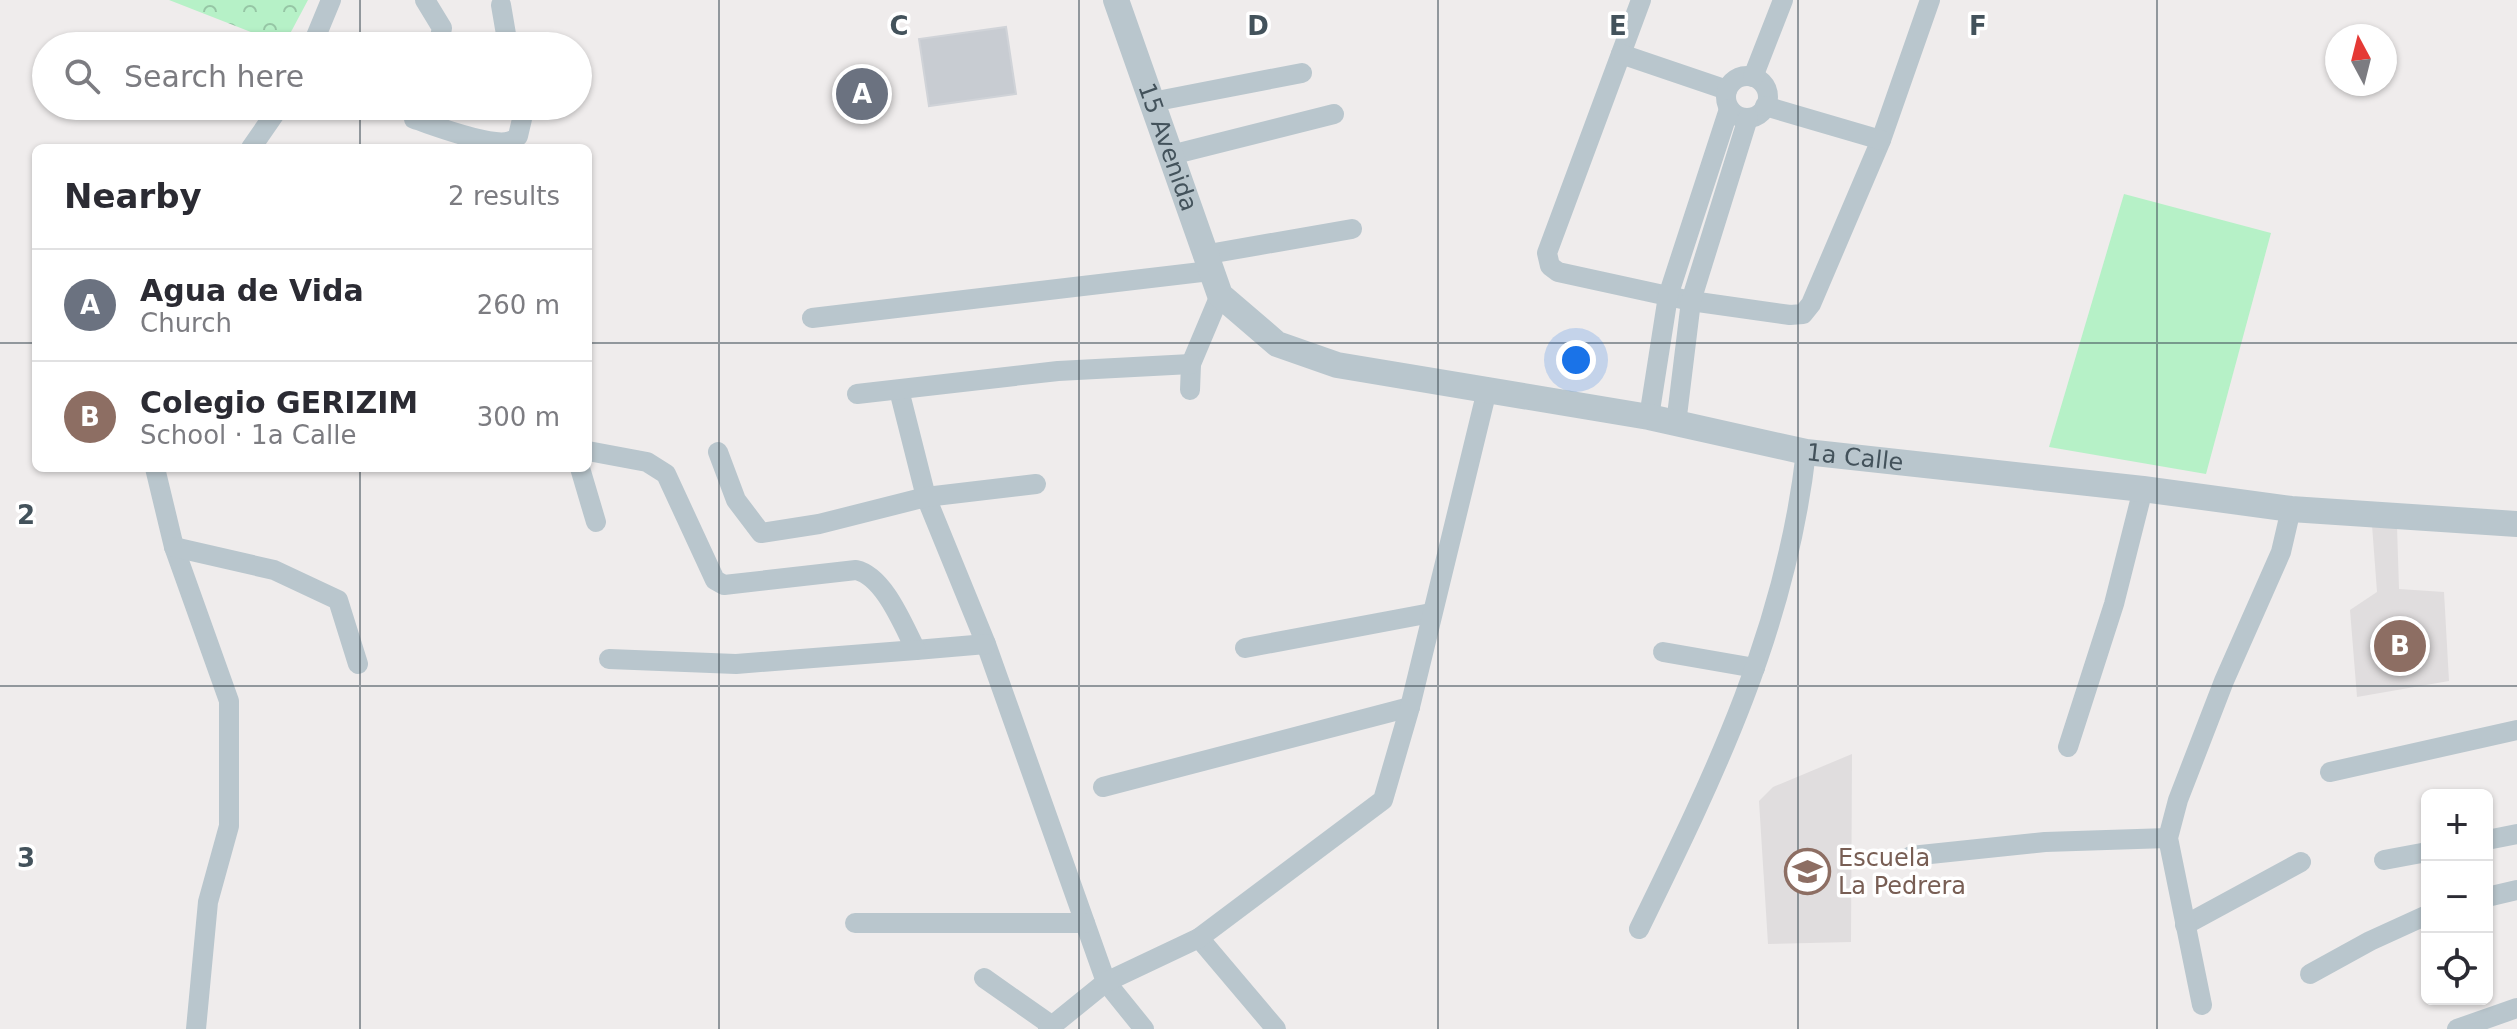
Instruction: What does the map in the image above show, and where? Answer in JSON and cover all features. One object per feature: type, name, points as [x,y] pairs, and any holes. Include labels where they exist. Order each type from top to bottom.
[{"type":"street","points":[[318,32],[331,0]]},
{"type":"street","points":[[425,0],[442,28],[441,32]]},
{"type":"street","name":"15 Avenida","points":[[1116,0],[1211,274]]},
{"type":"street","points":[[1641,0],[1547,253],[1550,266],[1558,272],[1691,301],[1803,314],[1811,304],[1881,140],[1930,0]]},
{"type":"street","points":[[1753,77],[1783,0]]},
{"type":"street","points":[[501,5],[506,32]]},
{"type":"street","points":[[1621,54],[1757,112],[1881,140]]},
{"type":"street","points":[[1152,102],[1302,73]]},
{"type":"street","points":[[1649,417],[1668,296],[1728,99],[1740,77],[1753,77],[1767,92],[1757,112],[1691,301],[1676,424]]},
{"type":"street","points":[[1171,155],[1334,114]]},
{"type":"street","points":[[254,144],[270,120]]},
{"type":"street","points":[[417,120],[488,141],[506,143],[518,136],[522,120]]},
{"type":"street","points":[[812,318],[1211,274],[1352,229]]},
{"type":"street","points":[[1190,390],[1191,364],[1211,274]]},
{"type":"street","name":"1a Calle","points":[[1211,274],[1277,344],[1325,361],[1649,417],[1806,452],[2143,489],[2291,509],[2517,524]]},
{"type":"street","points":[[857,394],[1058,371],[1191,364]]},
{"type":"street","points":[[899,390],[926,497],[986,644],[1106,982],[1144,1029]]},
{"type":"street","points":[[984,978],[1050,1027],[1106,982],[1199,938],[1378,806],[1388,790],[1410,707],[1487,390]]},
{"type":"street","points":[[592,452],[647,462],[666,474],[715,580],[731,586],[856,570],[867,572],[916,650]]},
{"type":"street","points":[[718,452],[736,500],[761,533],[819,524],[926,497],[1036,484]]},
{"type":"street","points":[[1639,929],[1721,761],[1772,622],[1797,520],[1806,452]]},
{"type":"street","points":[[156,472],[174,547],[229,701],[229,826],[208,902],[196,1029]]},
{"type":"street","points":[[581,472],[596,522]]},
{"type":"street","points":[[2068,747],[2114,604],[2143,489]]},
{"type":"street","points":[[2202,1005],[2168,838],[2178,800],[2224,681],[2281,552],[2291,509]]},
{"type":"street","points":[[174,547],[274,570],[338,600],[358,664]]},
{"type":"street","points":[[1245,648],[1431,613]]},
{"type":"street","points":[[609,659],[736,664],[986,644]]},
{"type":"street","points":[[1663,652],[1755,668]]},
{"type":"street","points":[[1103,787],[1410,707]]},
{"type":"street","points":[[2330,772],[2517,730]]},
{"type":"street","points":[[2493,839],[2517,834]]},
{"type":"street","points":[[1911,856],[2045,842],[2168,838]]},
{"type":"street","points":[[2384,860],[2421,853]]},
{"type":"street","points":[[2185,925],[2301,862]]},
{"type":"street","points":[[2493,896],[2517,890]]},
{"type":"street","points":[[2310,974],[2421,918]]},
{"type":"street","points":[[855,923],[1085,923]]},
{"type":"street","points":[[1199,938],[1276,1029]]},
{"type":"street","points":[[2457,1029],[2517,1008]]},
{"type":"shaded area","points":[[2372,525],[2397,526],[2399,589],[2444,592],[2449,681],[2357,697],[2350,610],[2377,592]]},
{"type":"shaded area","name":"Escuela La Pedrera","points":[[1852,754],[1851,942],[1768,944],[1759,801],[1773,787]]},
{"type":"green space","points":[[169,0],[308,0],[291,32],[251,32]]},
{"type":"green space","points":[[2124,194],[2271,233],[2206,474],[2049,447]]},
{"type":"building","points":[[1006,27],[1016,94],[929,106],[919,39]]},
{"type":"place","name":"Agua de Vida","points":[[862,94]]},
{"type":"place","name":"Colegio GERIZIM","points":[[2400,646]]},
{"type":"place","name":"Escuela La Pedrera","points":[[1807,872]]}]
